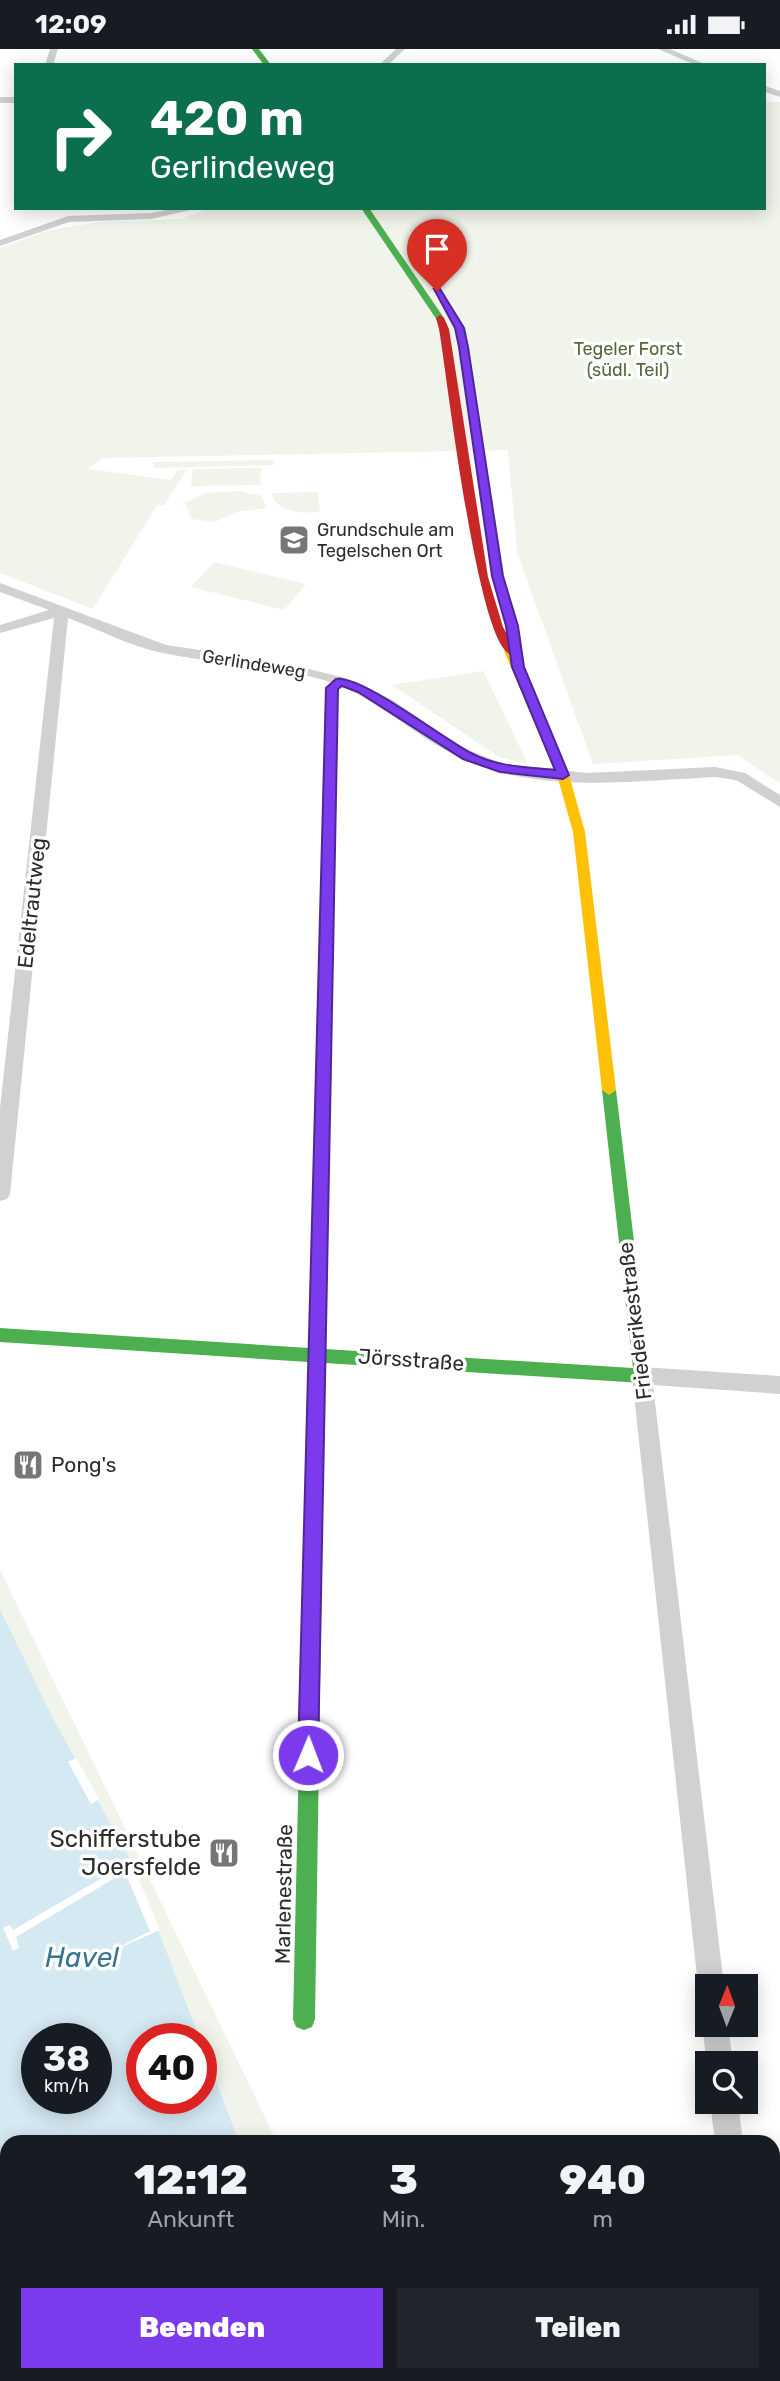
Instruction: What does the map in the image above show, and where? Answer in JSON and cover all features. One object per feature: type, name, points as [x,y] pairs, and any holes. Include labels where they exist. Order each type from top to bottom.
[{"type":"street","points":[[385,63],[401,49]]},
{"type":"street","points":[[668,52],[698,63]]},
{"type":"street","points":[[61,210],[68,219]]},
{"type":"street","points":[[0,243],[68,219],[151,216],[183,210]]},
{"type":"street","name":"Friederikestraße","points":[[366,210],[437,312],[444,329],[483,577],[497,627],[518,667],[563,775],[579,832],[710,1974]]},
{"type":"street","name":"Friederikestraße","points":[[381,210],[451,311],[459,328],[498,576],[512,626],[518,667]]},
{"type":"street","name":"Gerlindeweg","points":[[0,587],[163,649],[281,666],[340,681],[386,702],[468,757],[510,770],[587,778],[715,772],[740,776],[780,801]]},
{"type":"street","points":[[0,629],[62,611]]},
{"type":"street","name":"Edeltrautweg","points":[[0,1194],[62,611]]},
{"type":"street","name":"Marlenestraße","points":[[304,2019],[303,1945],[332,688],[340,681]]},
{"type":"street","name":"Jörsstraße","points":[[0,1335],[780,1385]]},
{"type":"street","points":[[726,2114],[728,2135]]},
{"type":"green space","name":"Tegeler Forst (südl. Teil)","points":[[766,102],[780,102],[780,784],[738,755],[593,764],[517,552],[508,450],[102,458],[88,469],[171,480],[178,470],[187,470],[164,505],[157,505],[93,609],[0,573],[0,248],[46,231],[99,222],[180,219],[205,210],[766,210]]},
{"type":"green space","points":[[273,460],[273,465],[153,468],[153,462]]},
{"type":"green space","points":[[261,468],[261,485],[191,486],[193,469]]},
{"type":"green space","points":[[238,491],[262,496],[266,508],[236,512],[215,522],[192,519],[185,503],[206,493]]},
{"type":"green space","points":[[318,492],[320,512],[286,509],[275,501],[272,495],[273,493]]},
{"type":"green space","points":[[214,562],[306,584],[284,610],[191,587]]},
{"type":"green space","points":[[483,671],[528,764],[499,757],[392,685]]},
{"type":"green space","points":[[0,1570],[274,2135],[236,2135],[217,2084],[217,2023],[194,2023],[134,1867],[52,1716],[0,1609]]},
{"type":"water","name":"Havel","points":[[0,1609],[52,1716],[134,1867],[194,2023],[126,2023],[126,2114],[217,2114],[217,2084],[236,2135],[0,2135]]},
{"type":"pier","points":[[76,1758],[99,1799],[91,1804],[68,1762]]},
{"type":"pier","points":[[131,1861],[160,1930],[110,1952],[150,1931],[125,1872],[16,1937],[19,1948],[13,1951],[3,1928],[10,1925],[13,1930]]},
{"type":"traffic: fast","points":[[255,49],[266,63]]},
{"type":"traffic: fast","points":[[366,210],[440,318]]},
{"type":"traffic: fast","points":[[327,909],[332,688],[340,681]]},
{"type":"traffic: fast","points":[[0,1335],[642,1376],[609,1090]]},
{"type":"traffic: fast","points":[[304,2019],[318,1296]]},
{"type":"traffic: slow","points":[[510,651],[563,775],[579,832],[609,1090]]},
{"type":"traffic: slow","points":[[318,1296],[327,909]]},
{"type":"traffic: jam","points":[[440,318],[444,329],[483,577],[497,627],[510,651]]},
{"type":"place","name":"Grundschule am Tegelschen Ort","points":[[294,540]]},
{"type":"place","name":"Pong's","points":[[28,1465]]},
{"type":"place","name":"Schifferstube Joersfelde","points":[[224,1853]]},
{"type":"route","points":[[308,1755],[332,688],[340,681],[386,702],[468,757],[521,772],[563,775],[518,667],[512,626],[498,576],[464,347],[451,311],[437,291]]}]
